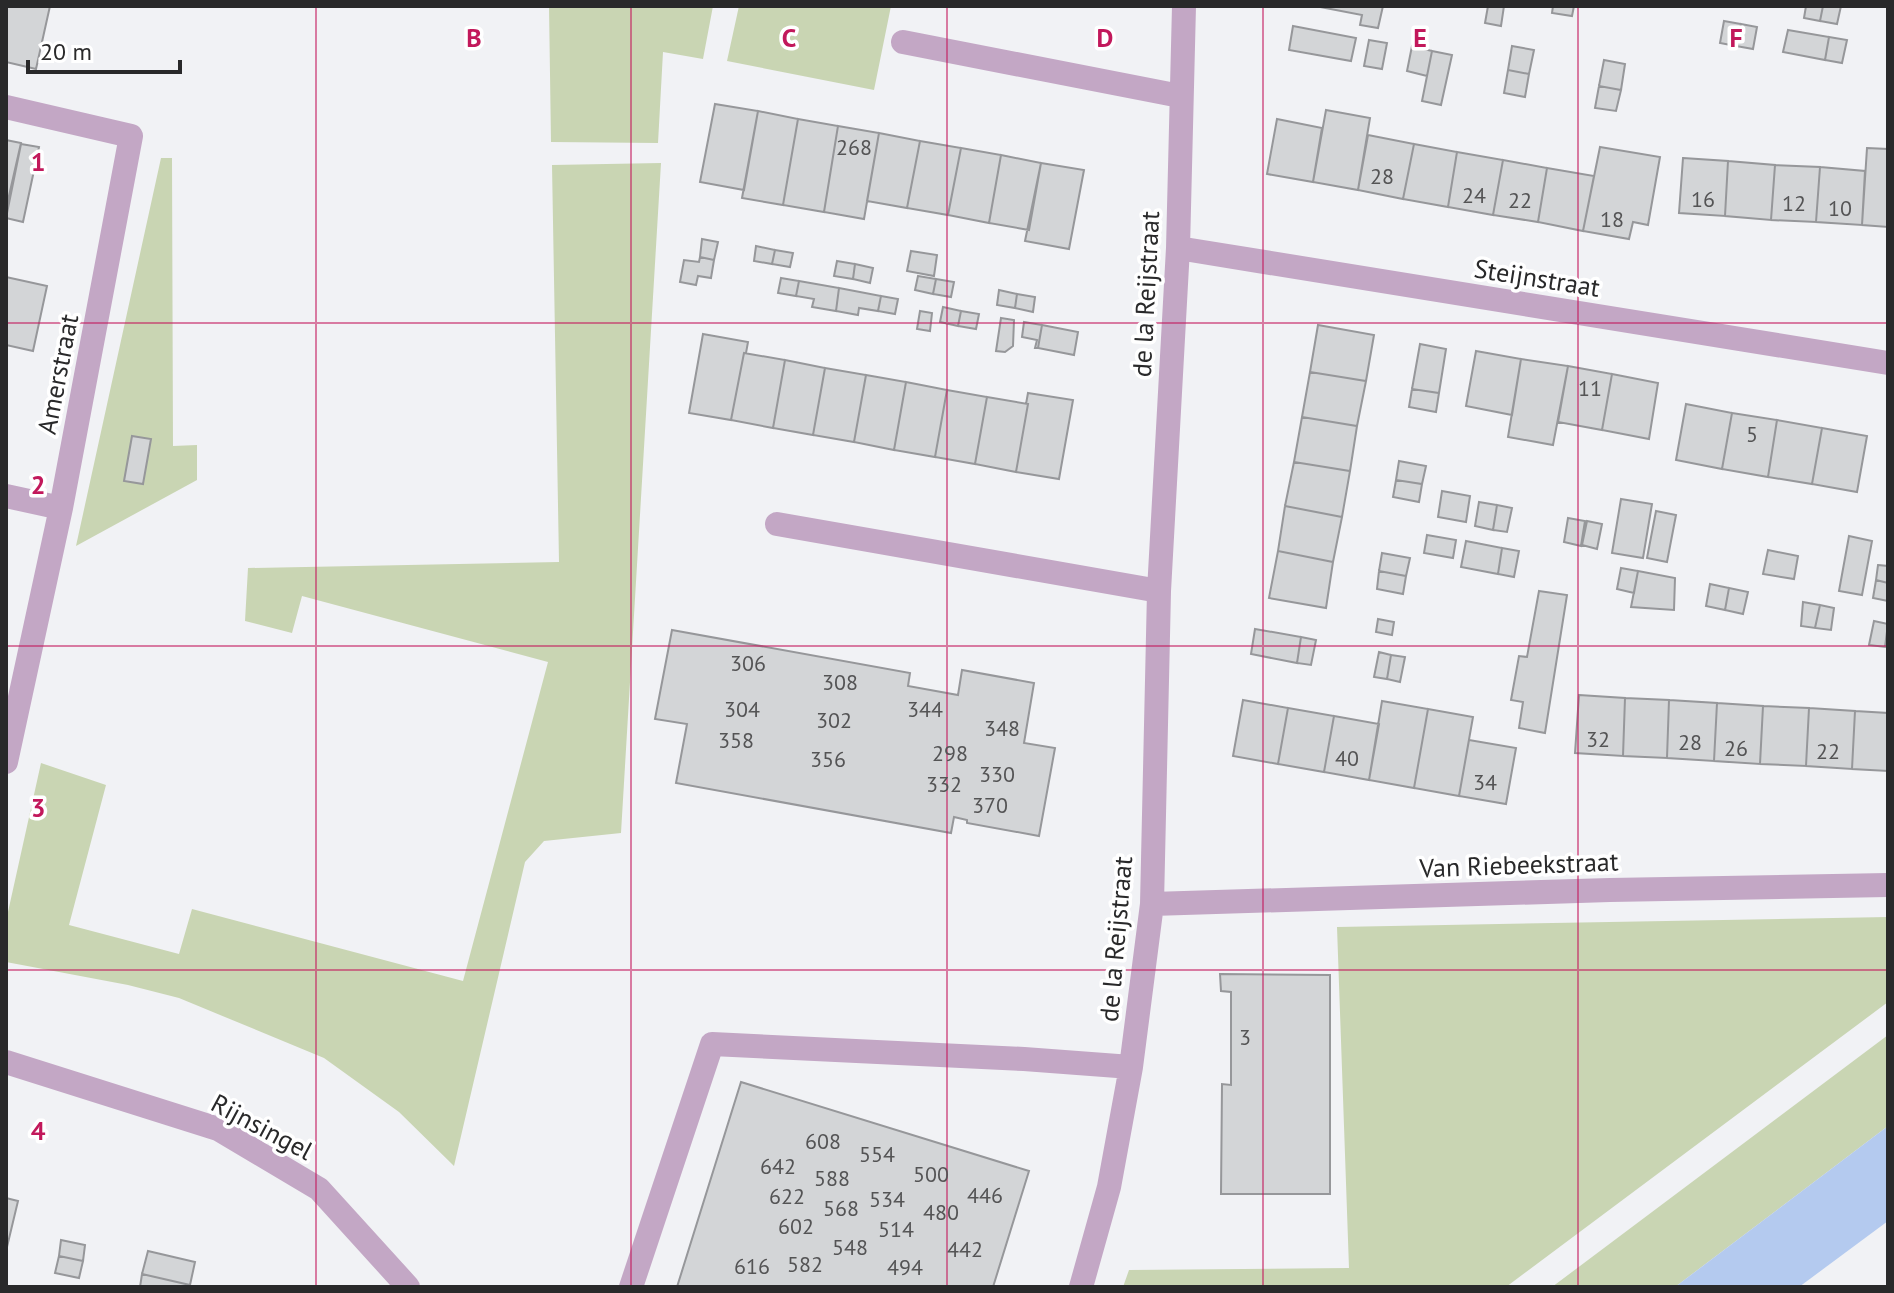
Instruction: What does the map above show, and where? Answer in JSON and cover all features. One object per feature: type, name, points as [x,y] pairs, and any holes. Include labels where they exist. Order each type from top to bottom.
[{"type":"street","name":"de la Reijstraat","points":[[1081,1287],[1109,1187],[1131,1067],[1152,904],[1159,591],[1178,248],[1184,6]]},
{"type":"street","points":[[903,42],[1180,96]]},
{"type":"street","name":"Amerstraat","points":[[6,107],[131,136],[61,508],[6,762]]},
{"type":"street","name":"Steijnstraat","points":[[1178,248],[1888,363]]},
{"type":"street","points":[[6,496],[61,508]]},
{"type":"street","points":[[777,524],[1159,591]]},
{"type":"street","name":"Van Riebeekstraat","points":[[1152,904],[1888,885]]},
{"type":"street","points":[[631,1287],[712,1044],[1131,1067]]},
{"type":"street","name":"Rijnsingel","points":[[6,1062],[218,1129],[319,1189],[408,1287]]},
{"type":"green space","points":[[549,6],[713,6],[703,59],[663,52],[658,143],[551,142]]},
{"type":"green space","points":[[739,6],[891,6],[874,90],[727,61]]},
{"type":"green space","points":[[161,158],[172,158],[173,446],[197,445],[197,480],[76,546]]},
{"type":"green space","points":[[661,163],[621,833],[544,841],[525,862],[454,1166],[399,1112],[324,1058],[179,998],[6,962],[6,921],[41,763],[106,785],[69,925],[179,954],[192,909],[463,981],[548,662],[302,596],[292,633],[245,621],[248,568],[559,562],[552,165]]},
{"type":"green space","points":[[1888,917],[1888,1002],[1506,1287],[1123,1287],[1129,1270],[1349,1268],[1337,927]]},
{"type":"green space","points":[[1888,1035],[1888,1126],[1675,1287],[1552,1287]]},
{"type":"water","points":[[1888,1126],[1888,1221],[1799,1287],[1675,1287]]},
{"type":"building","points":[[7,6],[50,6],[36,69],[6,62]]},
{"type":"building","points":[[1315,6],[1383,6],[1378,28],[1360,25],[1362,15]]},
{"type":"building","points":[[1488,6],[1504,6],[1501,26],[1485,23]]},
{"type":"building","points":[[1553,6],[1574,6],[1572,16],[1552,13]]},
{"type":"building","points":[[1806,6],[1823,6],[1820,21],[1804,18]]},
{"type":"building","points":[[1823,6],[1841,6],[1837,24],[1820,21]]},
{"type":"building","points":[[1724,21],[1741,24],[1736,46],[1720,43]]},
{"type":"building","points":[[1741,24],[1757,27],[1753,49],[1736,46]]},
{"type":"building","points":[[1293,26],[1356,38],[1351,61],[1289,50]]},
{"type":"building","points":[[1788,30],[1829,37],[1825,60],[1783,52]]},
{"type":"building","points":[[1829,37],[1847,40],[1842,63],[1825,60]]},
{"type":"building","points":[[1369,40],[1387,43],[1382,69],[1364,66]]},
{"type":"building","points":[[1412,46],[1432,51],[1427,76],[1407,71]]},
{"type":"building","points":[[1512,46],[1534,50],[1529,74],[1508,70]]},
{"type":"building","points":[[1432,51],[1452,55],[1441,105],[1422,101]]},
{"type":"building","points":[[1604,60],[1625,64],[1621,90],[1599,86]]},
{"type":"building","points":[[1508,70],[1529,74],[1525,97],[1504,93]]},
{"type":"building","points":[[1599,86],[1621,90],[1616,111],[1595,108]]},
{"type":"building","points":[[715,104],[758,111],[744,190],[700,182]]},
{"type":"building","points":[[1326,110],[1370,118],[1358,190],[1313,182]]},
{"type":"building","points":[[758,111],[798,119],[783,205],[742,198]]},
{"type":"building","points":[[798,119],[838,126],[824,212],[783,205]]},
{"type":"building","points":[[1277,119],[1322,128],[1313,182],[1267,174]]},
{"type":"building","points":[[838,126],[879,133],[864,219],[824,212]]},
{"type":"building","points":[[879,133],[920,141],[907,208],[867,201]]},
{"type":"building","points":[[1368,135],[1414,144],[1403,199],[1358,190]]},
{"type":"building","points":[[6,140],[21,143],[6,209]]},
{"type":"building","points":[[920,141],[961,148],[948,215],[907,208]]},
{"type":"building","points":[[21,144],[39,147],[23,222],[6,218]]},
{"type":"building","points":[[1414,144],[1457,152],[1448,207],[1403,199]]},
{"type":"building","points":[[1600,147],[1660,157],[1648,225],[1633,222],[1629,239],[1583,231]]},
{"type":"building","points":[[961,148],[1001,155],[989,223],[948,215]]},
{"type":"building","points":[[1867,148],[1888,149],[1888,227],[1862,225]]},
{"type":"building","points":[[1457,152],[1503,160],[1493,215],[1448,207]]},
{"type":"building","points":[[1001,155],[1041,163],[1029,230],[989,223]]},
{"type":"building","points":[[1683,158],[1728,161],[1725,216],[1679,213]]},
{"type":"building","points":[[1503,160],[1547,168],[1538,222],[1493,215]]},
{"type":"building","points":[[1728,161],[1775,165],[1771,220],[1725,216]]},
{"type":"building","points":[[1041,163],[1084,170],[1069,249],[1025,241]]},
{"type":"building","points":[[1775,165],[1820,167],[1816,222],[1771,220]]},
{"type":"building","points":[[1820,167],[1865,171],[1862,225],[1816,222]]},
{"type":"building","points":[[1547,168],[1594,176],[1583,231],[1538,222]]},
{"type":"building","points":[[702,239],[718,242],[714,260],[700,257]]},
{"type":"building","points":[[756,246],[775,250],[772,264],[754,261]]},
{"type":"building","points":[[775,250],[793,253],[790,267],[772,264]]},
{"type":"building","points":[[911,251],[937,255],[934,276],[907,271]]},
{"type":"building","points":[[700,257],[714,260],[711,278],[698,276],[696,285],[680,282],[684,260],[699,262]]},
{"type":"building","points":[[837,261],[855,264],[853,279],[834,276]]},
{"type":"building","points":[[855,264],[873,268],[870,283],[853,279]]},
{"type":"building","points":[[918,276],[936,279],[933,294],[915,290]]},
{"type":"building","points":[[6,277],[47,286],[33,351],[6,345]]},
{"type":"building","points":[[781,278],[799,281],[796,296],[778,293]]},
{"type":"building","points":[[936,279],[954,282],[951,297],[933,294]]},
{"type":"building","points":[[799,281],[839,288],[836,311],[812,307],[814,299],[796,296]]},
{"type":"building","points":[[839,288],[881,296],[878,311],[859,308],[858,315],[836,311]]},
{"type":"building","points":[[999,290],[1017,294],[1015,308],[997,305]]},
{"type":"building","points":[[1017,294],[1035,297],[1033,312],[1015,308]]},
{"type":"building","points":[[881,296],[898,299],[895,314],[878,311]]},
{"type":"building","points":[[943,307],[961,311],[958,326],[940,322]]},
{"type":"building","points":[[920,311],[932,313],[930,331],[917,329]]},
{"type":"building","points":[[961,311],[979,314],[976,329],[958,326]]},
{"type":"building","points":[[1001,318],[1014,320],[1013,346],[1005,352],[996,351]]},
{"type":"building","points":[[1024,322],[1042,325],[1038,348],[1035,348],[1037,340],[1022,337]]},
{"type":"building","points":[[1042,325],[1078,332],[1074,355],[1038,348]]},
{"type":"building","points":[[1318,325],[1374,335],[1366,381],[1310,372]]},
{"type":"building","points":[[703,334],[748,342],[731,420],[689,413]]},
{"type":"building","points":[[1420,344],[1446,349],[1439,393],[1412,389]]},
{"type":"building","points":[[1476,351],[1521,359],[1512,415],[1466,406]]},
{"type":"building","points":[[744,353],[785,360],[773,428],[731,420]]},
{"type":"building","points":[[1521,359],[1568,366],[1553,445],[1508,437]]},
{"type":"building","points":[[785,360],[825,368],[813,435],[773,428]]},
{"type":"building","points":[[1568,366],[1612,374],[1602,430],[1558,422]]},
{"type":"building","points":[[825,368],[866,375],[854,442],[813,435]]},
{"type":"building","points":[[1310,372],[1366,381],[1357,426],[1302,417]]},
{"type":"building","points":[[1612,374],[1658,383],[1649,439],[1602,430]]},
{"type":"building","points":[[866,375],[906,382],[894,450],[854,442]]},
{"type":"building","points":[[906,382],[947,390],[935,457],[894,450]]},
{"type":"building","points":[[1412,389],[1439,393],[1436,412],[1409,407]]},
{"type":"building","points":[[947,390],[987,397],[975,464],[935,457]]},
{"type":"building","points":[[1028,393],[1073,400],[1059,479],[1016,472]]},
{"type":"building","points":[[987,397],[1028,404],[1016,472],[975,464]]},
{"type":"building","points":[[1686,404],[1732,413],[1722,469],[1676,460]]},
{"type":"building","points":[[1732,413],[1777,420],[1768,477],[1722,469]]},
{"type":"building","points":[[1302,417],[1357,426],[1350,471],[1294,462]]},
{"type":"building","points":[[1777,420],[1822,428],[1812,484],[1768,477]]},
{"type":"building","points":[[1822,428],[1867,436],[1857,492],[1812,484]]},
{"type":"building","points":[[132,436],[151,439],[143,484],[124,481]]},
{"type":"building","points":[[1399,461],[1426,466],[1422,484],[1396,480]]},
{"type":"building","points":[[1294,462],[1350,471],[1342,517],[1285,506]]},
{"type":"building","points":[[1396,480],[1422,484],[1419,502],[1393,497]]},
{"type":"building","points":[[1442,491],[1470,496],[1466,522],[1438,517]]},
{"type":"building","points":[[1621,499],[1652,504],[1643,558],[1612,553]]},
{"type":"building","points":[[1479,502],[1497,505],[1493,530],[1475,526]]},
{"type":"building","points":[[1497,505],[1512,508],[1507,532],[1493,530]]},
{"type":"building","points":[[1285,506],[1342,517],[1333,562],[1278,551]]},
{"type":"building","points":[[1656,511],[1676,515],[1667,562],[1647,558]]},
{"type":"building","points":[[1568,518],[1585,521],[1581,546],[1564,542]]},
{"type":"building","points":[[1587,521],[1602,524],[1597,549],[1582,545]]},
{"type":"building","points":[[1427,535],[1456,540],[1453,558],[1424,553]]},
{"type":"building","points":[[1849,536],[1872,541],[1862,595],[1839,591]]},
{"type":"building","points":[[1466,541],[1502,548],[1498,574],[1461,567]]},
{"type":"building","points":[[1502,548],[1519,551],[1514,577],[1498,574]]},
{"type":"building","points":[[1768,550],[1798,556],[1794,579],[1763,574]]},
{"type":"building","points":[[1278,551],[1333,562],[1326,608],[1269,598]]},
{"type":"building","points":[[1382,553],[1410,558],[1406,576],[1379,571]]},
{"type":"building","points":[[1878,565],[1888,566],[1888,583],[1876,580]]},
{"type":"building","points":[[1621,568],[1638,571],[1634,593],[1617,589]]},
{"type":"building","points":[[1379,571],[1406,576],[1403,594],[1377,589]]},
{"type":"building","points":[[1638,571],[1675,578],[1674,610],[1631,607]]},
{"type":"building","points":[[1876,580],[1888,583],[1888,601],[1873,598]]},
{"type":"building","points":[[1710,584],[1729,588],[1725,610],[1706,606]]},
{"type":"building","points":[[1729,588],[1748,592],[1743,614],[1725,610]]},
{"type":"building","points":[[1539,591],[1567,595],[1545,733],[1519,728],[1523,702],[1511,700],[1519,656],[1527,657]]},
{"type":"building","points":[[1803,602],[1820,605],[1815,628],[1801,626]]},
{"type":"building","points":[[1820,605],[1834,608],[1831,630],[1815,628]]},
{"type":"building","points":[[1378,619],[1394,622],[1392,635],[1376,632]]},
{"type":"building","points":[[1874,621],[1888,624],[1885,647],[1869,645]]},
{"type":"building","points":[[1255,629],[1301,637],[1297,663],[1251,654]]},
{"type":"building","points":[[672,630],[910,673],[908,686],[958,695],[962,670],[1034,683],[1024,743],[1055,748],[1039,836],[967,823],[967,820],[954,817],[951,833],[676,783],[687,724],[655,719]]},
{"type":"building","points":[[1301,637],[1316,640],[1311,665],[1297,663]]},
{"type":"building","points":[[1379,652],[1391,655],[1387,679],[1374,677]]},
{"type":"building","points":[[1391,655],[1405,657],[1400,682],[1387,679]]},
{"type":"building","points":[[1579,695],[1625,698],[1623,756],[1575,753]]},
{"type":"building","points":[[1625,698],[1669,700],[1667,758],[1623,756]]},
{"type":"building","points":[[1243,700],[1288,708],[1278,764],[1233,756]]},
{"type":"building","points":[[1669,700],[1717,703],[1714,761],[1667,758]]},
{"type":"building","points":[[1382,701],[1428,709],[1414,788],[1369,780]]},
{"type":"building","points":[[1717,703],[1763,706],[1760,764],[1714,761]]},
{"type":"building","points":[[1763,706],[1809,708],[1806,766],[1760,764]]},
{"type":"building","points":[[1288,708],[1334,716],[1324,772],[1278,764]]},
{"type":"building","points":[[1809,708],[1855,711],[1852,769],[1806,766]]},
{"type":"building","points":[[1428,709],[1473,717],[1459,796],[1414,788]]},
{"type":"building","points":[[1855,711],[1888,713],[1888,771],[1852,769]]},
{"type":"building","points":[[1334,716],[1379,724],[1369,780],[1324,772]]},
{"type":"building","points":[[1469,740],[1516,748],[1506,804],[1459,796]]},
{"type":"building","points":[[1220,974],[1330,975],[1330,1194],[1221,1194],[1222,1084],[1231,1085],[1231,992],[1221,991]]},
{"type":"building","points":[[741,1082],[1029,1171],[993,1287],[677,1287]]},
{"type":"building","points":[[6,1198],[18,1201],[7,1247],[6,1247]]},
{"type":"building","points":[[61,1240],[85,1245],[83,1261],[59,1256]]},
{"type":"building","points":[[148,1251],[195,1262],[190,1285],[142,1274]]},
{"type":"building","points":[[59,1256],[83,1261],[79,1278],[55,1273]]},
{"type":"building","points":[[142,1274],[190,1285],[190,1287],[140,1287]]}]
